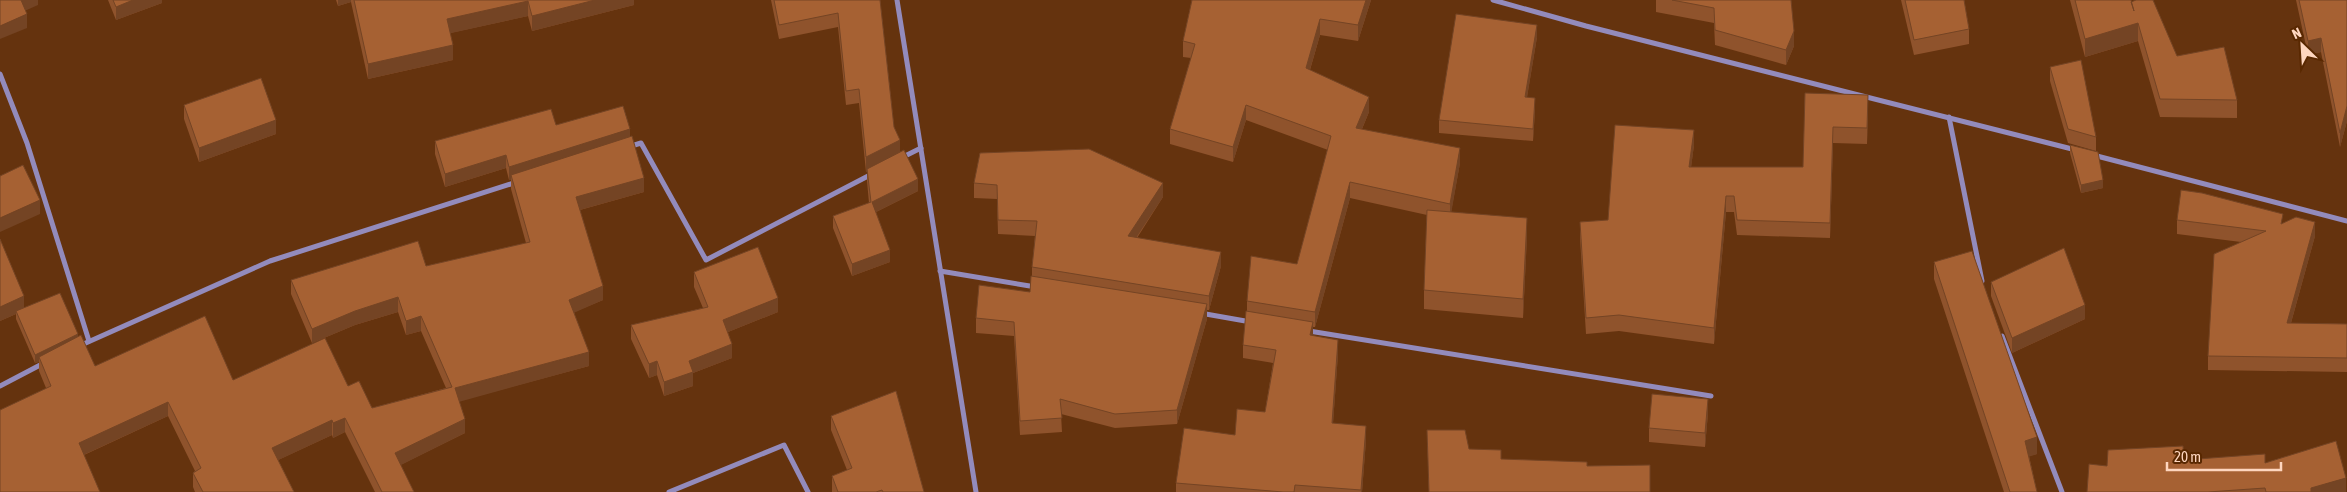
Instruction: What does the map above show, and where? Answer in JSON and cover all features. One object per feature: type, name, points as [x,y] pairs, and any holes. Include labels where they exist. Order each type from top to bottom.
[{"type":"street","points":[[897,0],[976,492]]},
{"type":"street","points":[[1493,0],[1586,26],[1949,117],[2347,221]]},
{"type":"street","points":[[0,74],[27,143],[89,341]]},
{"type":"street","points":[[1949,117],[1983,289]]},
{"type":"street","points":[[622,149],[641,143],[706,260],[878,170]]},
{"type":"street","points":[[895,162],[921,148]]},
{"type":"street","points":[[71,350],[270,261],[527,179]]},
{"type":"street","points":[[940,271],[1048,289]]},
{"type":"street","points":[[1194,312],[1262,323]]},
{"type":"street","points":[[1998,326],[2062,492]]},
{"type":"street","points":[[1301,330],[1711,396]]},
{"type":"street","points":[[0,386],[53,359]]},
{"type":"street","points":[[670,492],[784,445],[808,492]]},
{"type":"building","points":[[0,0],[21,0],[27,14],[0,26]]},
{"type":"building","points":[[113,0],[133,0],[116,7]]},
{"type":"building","points":[[354,0],[595,0],[532,16],[528,1],[447,19],[453,45],[368,64]]},
{"type":"building","points":[[774,0],[880,0],[894,127],[900,140],[866,157],[859,89],[846,91],[838,13],[779,25]]},
{"type":"building","points":[[1192,0],[1366,0],[1358,25],[1320,19],[1306,68],[1369,97],[1356,128],[1460,148],[1450,204],[1350,182],[1315,312],[1247,301],[1251,256],[1297,264],[1331,136],[1246,105],[1233,147],[1170,129],[1195,44],[1183,41]]},
{"type":"building","points":[[1672,0],[1791,0],[1794,31],[1786,50],[1715,30],[1714,8]]},
{"type":"building","points":[[1905,0],[1964,0],[1969,29],[1914,40]]},
{"type":"building","points":[[2075,0],[2131,0],[2131,2],[2136,0],[2153,0],[2177,56],[2224,47],[2237,100],[2160,99],[2138,23],[2085,39]]},
{"type":"building","points":[[2299,0],[2347,0],[2347,106],[2340,133],[2321,38],[2308,41]]},
{"type":"building","points":[[1456,14],[1537,25],[1525,97],[1535,98],[1533,129],[1439,120]]},
{"type":"building","points":[[2081,60],[2096,137],[2068,129],[2050,67]]},
{"type":"building","points":[[261,78],[276,120],[199,148],[184,105]]},
{"type":"building","points":[[1805,93],[1868,95],[1867,128],[1833,127],[1830,223],[1737,220],[1734,196],[1726,196],[1714,328],[1619,315],[1586,318],[1580,222],[1608,220],[1615,125],[1694,130],[1689,167],[1803,167]]},
{"type":"building","points":[[623,106],[630,129],[509,167],[506,155],[445,174],[435,141],[551,109],[556,125]]},
{"type":"building","points":[[632,136],[644,178],[576,197],[603,286],[569,300],[589,352],[455,388],[465,419],[395,453],[414,492],[382,492],[345,418],[333,423],[332,420],[272,448],[294,492],[203,492],[193,473],[201,468],[168,402],[79,443],[100,492],[0,492],[0,410],[51,386],[39,357],[81,335],[95,366],[205,316],[233,380],[325,338],[348,386],[359,381],[372,408],[452,387],[421,316],[406,321],[398,297],[355,311],[312,329],[291,280],[418,241],[426,266],[530,242],[511,175]]},
{"type":"building","points":[[2070,145],[2098,152],[2103,180],[2081,185]]},
{"type":"building","points":[[1089,149],[1163,183],[1128,236],[1221,252],[1209,296],[1032,267],[1037,221],[998,220],[997,185],[974,183],[980,153]]},
{"type":"building","points":[[904,150],[918,179],[872,202],[890,250],[852,264],[833,216],[871,202],[867,169]]},
{"type":"building","points":[[23,165],[40,200],[0,218],[0,176]]},
{"type":"building","points":[[2181,190],[2202,193],[2283,214],[2281,224],[2296,217],[2315,222],[2287,323],[2347,324],[2347,358],[2208,356],[2214,254],[2266,231],[2177,220]]},
{"type":"building","points":[[1427,210],[1527,218],[1523,299],[1424,290]]},
{"type":"building","points":[[0,239],[24,296],[0,307]]},
{"type":"building","points":[[758,247],[778,298],[723,320],[732,344],[689,361],[693,372],[664,382],[657,361],[649,364],[631,325],[708,307],[694,272]]},
{"type":"building","points":[[2064,248],[2085,305],[2012,338],[1991,282]]},
{"type":"building","points":[[1972,251],[2037,437],[2025,441],[2037,492],[2010,492],[1934,262]]},
{"type":"building","points":[[1031,276],[1207,304],[1177,410],[1115,414],[1060,399],[1062,418],[1020,421],[1014,322],[976,318],[979,285],[1030,292]]},
{"type":"building","points":[[60,293],[78,334],[35,355],[16,311]]},
{"type":"building","points":[[1246,311],[1313,322],[1310,335],[1338,340],[1332,423],[1366,426],[1361,490],[1295,485],[1294,492],[1283,492],[1176,483],[1184,428],[1235,435],[1237,409],[1265,412],[1276,350],[1243,345]]},
{"type":"building","points":[[896,391],[924,492],[883,492],[882,490],[876,492],[838,492],[832,476],[852,468],[831,416]]},
{"type":"building","points":[[1652,394],[1708,399],[1705,433],[1649,428]]},
{"type":"building","points":[[1427,430],[1465,430],[1469,449],[1501,450],[1501,459],[1587,462],[1587,466],[1650,465],[1650,492],[1429,492]]},
{"type":"building","points":[[2336,441],[2346,478],[2311,488],[2311,492],[2266,492],[2265,488],[2208,492],[2087,492],[2089,464],[2107,466],[2108,450],[2183,446],[2184,460],[2265,454],[2265,463]]}]
